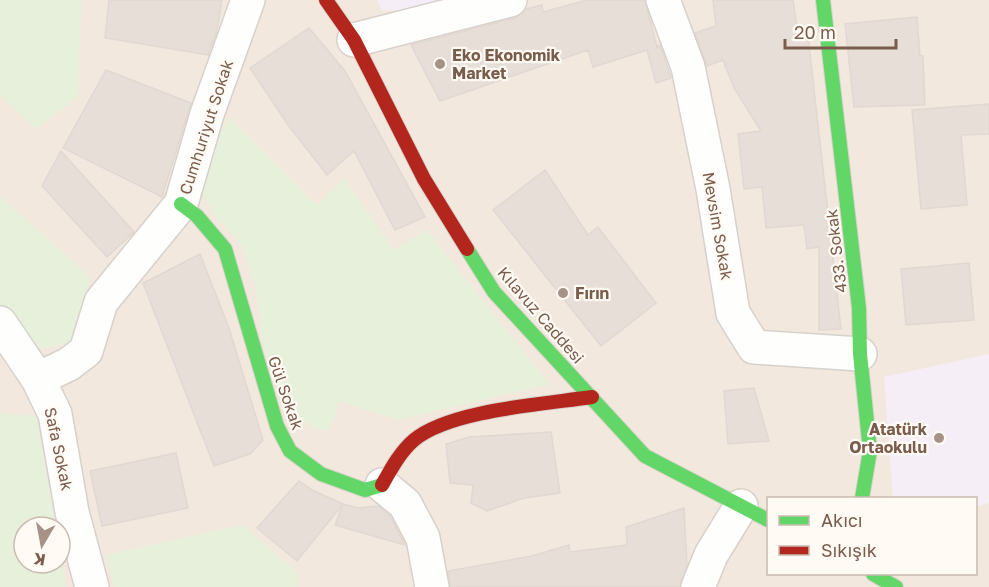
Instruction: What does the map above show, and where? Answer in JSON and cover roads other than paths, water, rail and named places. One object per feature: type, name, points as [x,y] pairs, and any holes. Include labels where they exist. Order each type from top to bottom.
[{"type":"street","name":"Cumhuriyut Sokak","points":[[38,379],[69,364],[86,351],[101,302],[181,204],[207,114],[248,0]]},
{"type":"street","name":"Kılavuz Caddesi","points":[[326,0],[354,40],[424,179],[494,292],[645,456],[755,513]]},
{"type":"street","points":[[354,40],[510,0]]},
{"type":"street","name":"Mevsim Sokak","points":[[663,0],[688,67],[713,189],[733,313],[754,347],[860,354]]},
{"type":"street","name":"433. Sokak","points":[[823,0],[859,308],[860,354],[870,451],[862,497]]},
{"type":"street","name":"Gül Sokak","points":[[181,204],[197,216],[225,249],[274,415],[290,451],[321,474],[365,490],[382,485]]},
{"type":"street","name":"Safa Sokak","points":[[0,323],[38,379],[54,414],[72,512],[92,587]]},
{"type":"street","points":[[432,587],[423,538],[405,504],[382,485],[397,459],[421,435],[468,418],[592,397]]},
{"type":"street","points":[[698,587],[711,555],[755,513]]},
{"type":"street","points":[[876,575],[896,587]]},
{"type":"place","name":"Eko Ekonomik Market","points":[[440,64]]},
{"type":"place","name":"Fırın","points":[[563,293]]},
{"type":"place","name":"Atatürk Ortaokulu","points":[[939,438]]}]
